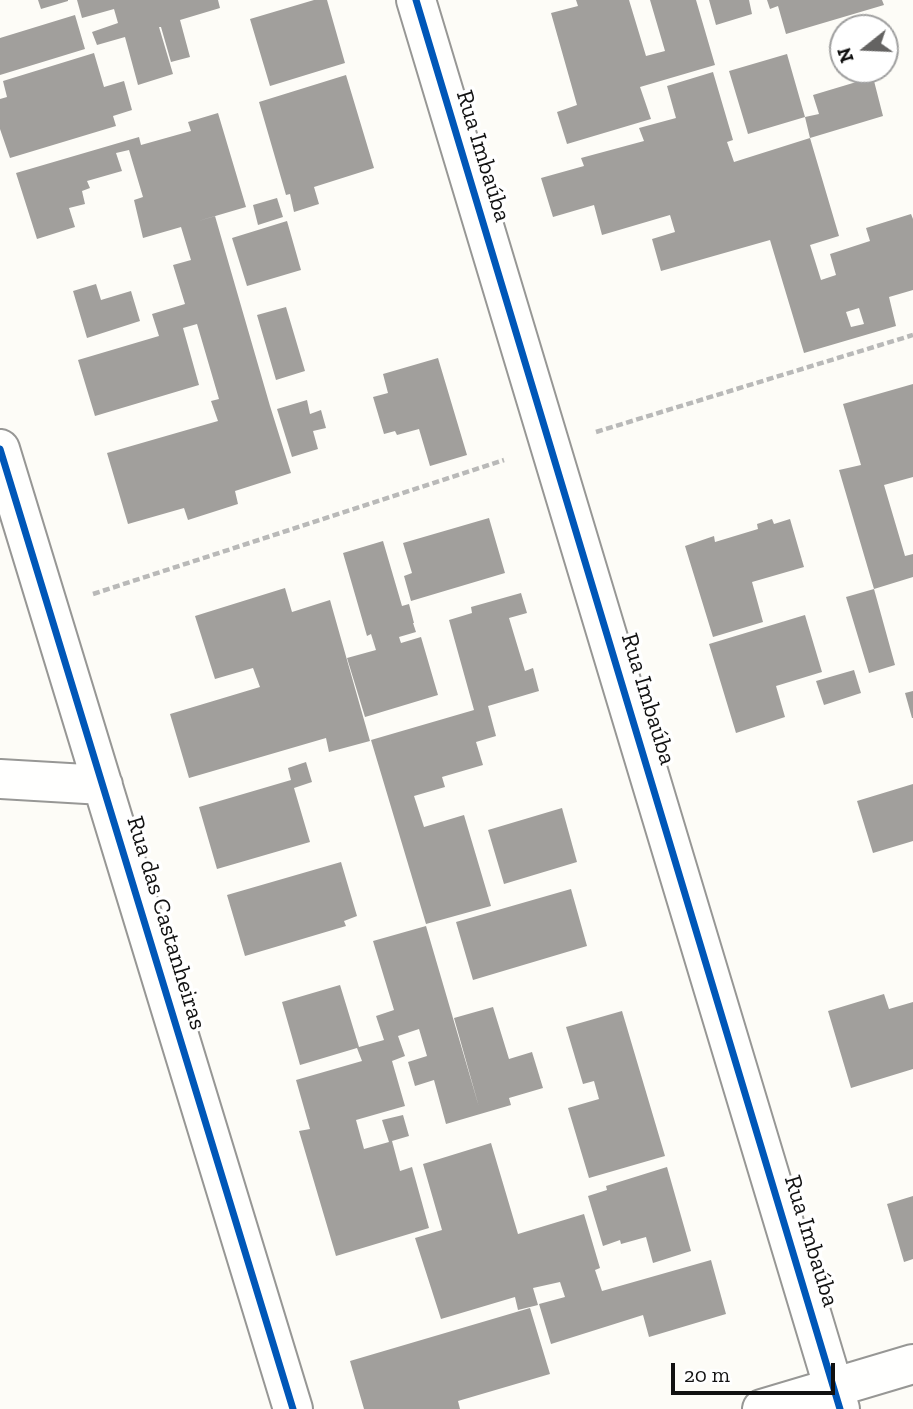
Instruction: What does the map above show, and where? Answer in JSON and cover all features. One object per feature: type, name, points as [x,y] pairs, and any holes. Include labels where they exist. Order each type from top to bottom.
[{"type":"street","name":"Rua Imbaúba","points":[[416,0],[838,1398]]},
{"type":"street","name":"Rua das Castanheiras","points":[[0,449],[293,1409]]},
{"type":"street","points":[[0,779],[103,785]]},
{"type":"street","points":[[762,1409],[838,1398],[913,1364]]},
{"type":"path","points":[[49,608],[551,445],[913,335]]},
{"type":"building","points":[[38,0],[68,0],[68,1],[41,9]]},
{"type":"building","points":[[77,0],[218,0],[220,8],[180,20],[190,57],[171,62],[159,27],[173,74],[138,85],[125,37],[97,45],[92,32],[118,23],[114,9],[82,18]]},
{"type":"building","points":[[314,0],[327,0],[345,63],[270,86],[250,19]]},
{"type":"building","points":[[576,0],[629,0],[646,56],[665,51],[650,0],[696,0],[715,65],[640,87],[651,119],[567,144],[557,112],[577,105],[551,13],[578,6]]},
{"type":"building","points":[[709,0],[749,0],[752,14],[716,25]]},
{"type":"building","points":[[767,0],[882,0],[884,5],[854,14],[829,14],[829,21],[786,34],[778,6],[770,9]]},
{"type":"building","points":[[75,15],[85,49],[0,75],[0,38]]},
{"type":"building","points":[[94,53],[104,87],[124,81],[132,110],[113,116],[116,126],[10,158],[0,129],[0,99],[7,97],[3,81]]},
{"type":"building","points":[[787,54],[805,117],[748,134],[729,71]]},
{"type":"building","points":[[713,72],[733,140],[727,142],[734,162],[810,138],[839,236],[810,245],[821,280],[836,275],[830,254],[870,241],[866,228],[911,214],[913,290],[889,297],[896,326],[804,353],[770,240],[661,271],[652,239],[675,232],[670,215],[602,235],[594,205],[553,217],[541,178],[584,166],[581,158],[644,141],[639,128],[676,118],[667,86]],"holes":[[[859,308],[864,324],[851,327],[846,312]]]},
{"type":"building","points":[[346,75],[374,168],[314,187],[319,204],[294,212],[290,194],[286,195],[259,102]]},
{"type":"building","points":[[850,84],[875,84],[883,116],[810,138],[805,117],[819,114],[813,95]]},
{"type":"building","points":[[218,113],[246,207],[215,216],[291,473],[235,491],[238,504],[188,520],[184,508],[128,524],[107,453],[218,421],[211,401],[219,399],[197,324],[183,328],[199,385],[95,416],[78,360],[159,336],[152,314],[185,304],[173,265],[191,260],[181,227],[143,238],[134,200],[143,197],[129,150],[116,153],[122,171],[87,181],[90,188],[82,191],[85,204],[69,208],[75,227],[37,239],[16,173],[139,137],[141,145],[191,131],[188,122]]},
{"type":"building","points":[[277,198],[283,217],[258,225],[253,205]]},
{"type":"building","points":[[287,221],[301,270],[247,286],[232,238]]},
{"type":"building","points":[[96,284],[101,300],[131,291],[140,321],[87,338],[73,291]]},
{"type":"building","points":[[286,307],[305,371],[276,380],[257,315]]},
{"type":"building","points":[[438,358],[467,455],[430,466],[419,429],[397,435],[395,431],[384,434],[373,397],[388,393],[383,374]]},
{"type":"building","points":[[913,384],[913,477],[884,485],[905,556],[913,554],[913,577],[874,589],[839,470],[861,465],[843,404]]},
{"type":"building","points":[[307,400],[310,414],[321,410],[326,428],[313,431],[318,449],[292,457],[277,409]]},
{"type":"building","points":[[489,518],[505,573],[411,601],[404,576],[412,573],[403,543]]},
{"type":"building","points":[[772,519],[774,524],[790,519],[804,567],[752,582],[763,622],[713,637],[685,546],[714,536],[715,542],[758,529],[757,524]]},
{"type":"building","points":[[383,541],[402,606],[409,604],[416,632],[399,637],[401,643],[421,637],[438,695],[365,717],[347,658],[376,650],[371,634],[367,636],[343,553]]},
{"type":"building","points":[[285,588],[292,612],[330,600],[370,741],[329,752],[326,738],[189,778],[170,714],[260,687],[253,668],[215,679],[195,616]]},
{"type":"building","points":[[874,589],[895,665],[869,673],[846,597]]},
{"type":"building","points":[[521,593],[527,613],[509,618],[525,671],[533,668],[539,691],[488,706],[496,736],[476,742],[483,765],[442,777],[445,787],[414,796],[424,827],[464,815],[491,906],[426,924],[371,740],[474,710],[449,620],[472,613],[471,607]]},
{"type":"building","points":[[805,615],[822,672],[776,686],[785,717],[736,733],[709,644]]},
{"type":"building","points":[[854,670],[861,693],[824,705],[816,681]]},
{"type":"building","points":[[913,691],[913,718],[912,718],[905,693]]},
{"type":"building","points":[[306,762],[312,782],[294,788],[310,842],[217,869],[199,807],[291,780],[288,768]]},
{"type":"building","points":[[913,784],[913,841],[873,853],[857,801]]},
{"type":"building","points":[[562,808],[577,862],[504,884],[488,830]]},
{"type":"building","points":[[341,862],[357,916],[344,921],[346,926],[245,956],[227,895]]},
{"type":"building","points":[[571,889],[587,946],[473,980],[456,922]]},
{"type":"building","points":[[426,926],[479,1107],[454,1018],[493,1007],[509,1059],[532,1052],[543,1088],[509,1098],[511,1105],[446,1124],[434,1080],[415,1086],[408,1062],[427,1056],[419,1029],[398,1036],[405,1056],[392,1061],[405,1106],[356,1120],[364,1149],[389,1142],[382,1120],[403,1115],[409,1136],[392,1141],[400,1171],[412,1167],[429,1228],[336,1256],[299,1131],[310,1129],[296,1080],[362,1061],[357,1048],[300,1065],[282,1002],[340,985],[359,1047],[384,1040],[376,1016],[394,1010],[373,941]]},
{"type":"building","points":[[884,994],[889,1009],[913,1002],[913,1069],[851,1088],[828,1011]]},
{"type":"building","points":[[622,1011],[665,1156],[589,1178],[568,1108],[599,1099],[594,1081],[583,1084],[566,1027]]},
{"type":"building","points":[[491,1143],[518,1234],[584,1214],[600,1268],[595,1270],[602,1291],[711,1260],[726,1314],[649,1337],[643,1315],[551,1344],[539,1304],[565,1297],[560,1282],[533,1288],[538,1305],[518,1310],[515,1297],[441,1319],[415,1238],[442,1230],[423,1164]]},
{"type":"building","points":[[667,1167],[691,1251],[653,1263],[646,1237],[621,1244],[620,1240],[603,1246],[588,1196],[607,1190],[606,1186]]},
{"type":"building","points":[[913,1196],[913,1259],[904,1262],[887,1204]]},
{"type":"building","points":[[530,1308],[550,1374],[458,1401],[460,1409],[364,1409],[350,1361]]},
{"type":"cycle path","points":[[416,0],[840,1409]]},
{"type":"cycle path","points":[[0,449],[293,1409]]}]
